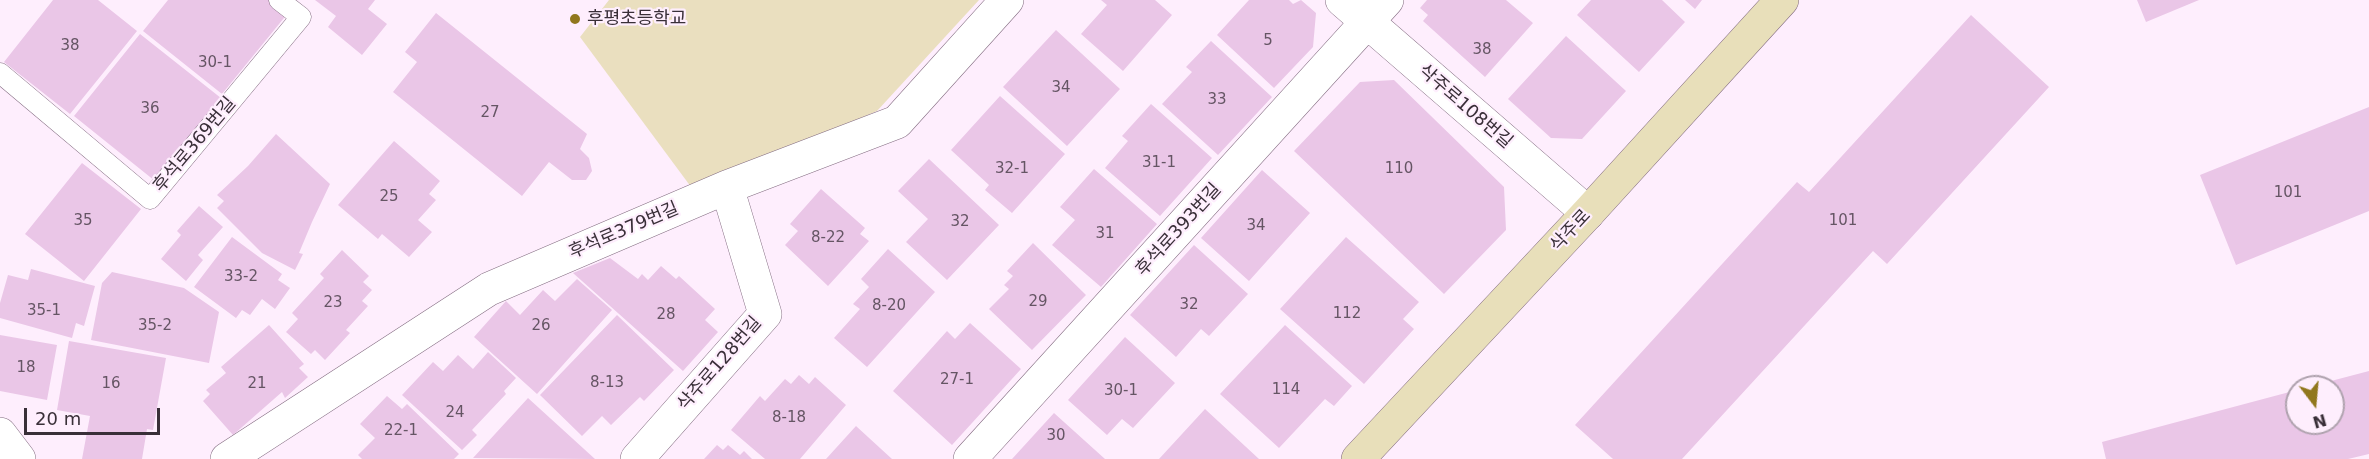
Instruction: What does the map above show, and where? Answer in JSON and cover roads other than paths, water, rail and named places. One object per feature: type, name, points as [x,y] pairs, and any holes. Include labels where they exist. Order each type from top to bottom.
[{"type":"street","name":"후석로379번길","points":[[227,459],[489,289],[727,187],[897,122],[1007,0]]},
{"type":"street","name":"삭주로108번길","points":[[1342,0],[1377,11],[1588,213]]},
{"type":"street","name":"삭주로","points":[[1358,459],[1588,213],[1782,0]]},
{"type":"street","name":"후석로393번길","points":[[970,459],[1377,11]]},
{"type":"street","name":"삭주로128번길","points":[[637,459],[765,314],[727,187]]},
{"type":"street","points":[[0,434],[19,459]]},
{"type":"lane","name":"후석로369번길","points":[[0,73],[150,199],[301,17],[279,0]]},
{"type":"place","name":"후평초등학교","points":[[575,19]]}]
